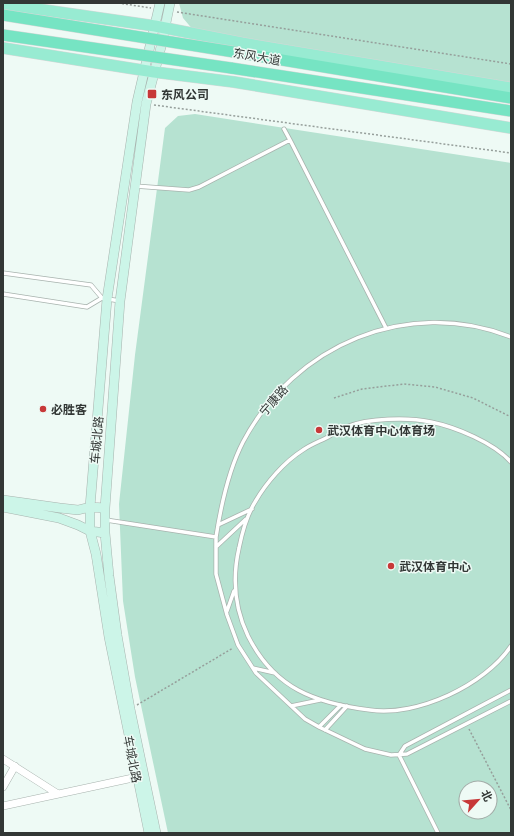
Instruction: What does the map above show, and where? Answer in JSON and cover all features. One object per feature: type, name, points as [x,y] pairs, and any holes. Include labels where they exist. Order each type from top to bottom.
[{"type":"highway","name":"东风大道","points":[[3,15],[153,38],[511,98]]},
{"type":"highway","name":"东风大道","points":[[3,35],[511,110]]},
{"type":"main road","points":[[3,4],[160,27],[242,43],[511,88]]},
{"type":"main road","points":[[159,6],[160,27]]},
{"type":"main road","points":[[160,27],[170,7]]},
{"type":"main road","name":"车城北路","points":[[149,833],[116,628],[105,533],[105,508],[120,301],[146,104],[150,45],[160,27]]},
{"type":"main road","name":"车城北路","points":[[156,833],[140,776],[109,637],[96,554],[90,531],[90,506],[104,298],[137,102],[161,47],[160,27]]},
{"type":"main road","points":[[3,48],[149,72],[234,82],[511,128]]},
{"type":"main road","points":[[3,500],[78,510],[90,506],[105,508]]},
{"type":"main road","points":[[3,507],[60,518],[90,531],[105,533]]},
{"type":"street","points":[[3,759],[58,794]]},
{"type":"street","points":[[3,787],[15,766]]},
{"type":"street","points":[[3,806],[140,776]]},
{"type":"lane","points":[[284,129],[386,328]]},
{"type":"lane","points":[[135,186],[189,190],[199,187],[290,140]]},
{"type":"lane","points":[[3,273],[91,285],[104,298],[120,301]]},
{"type":"lane","points":[[3,294],[88,307],[104,298]]},
{"type":"lane","name":"宁康路","points":[[399,755],[391,755],[365,749],[305,719],[256,673],[238,645],[226,612],[216,574],[216,538],[230,475],[243,442],[262,411],[292,379],[314,361],[341,345],[386,328],[405,324],[438,322],[494,330],[511,337]]},
{"type":"lane","points":[[511,462],[495,448],[445,424],[420,420],[398,419],[372,421],[347,427],[302,450],[270,480],[254,503],[242,534],[237,557],[235,588],[236,605],[242,624],[251,643],[259,655],[276,674],[297,690],[321,700],[341,705],[375,711],[399,710],[415,707],[473,683],[494,666],[511,646]]},
{"type":"lane","points":[[218,525],[252,509]]},
{"type":"lane","points":[[216,547],[248,518]]},
{"type":"lane","points":[[105,520],[216,538]]},
{"type":"lane","points":[[226,612],[235,588]]},
{"type":"lane","points":[[253,668],[276,674]]},
{"type":"lane","points":[[399,755],[405,746],[511,690]]},
{"type":"lane","points":[[290,706],[321,700]]},
{"type":"lane","points":[[399,755],[407,754],[511,701]]},
{"type":"lane","points":[[319,727],[341,705]]},
{"type":"lane","points":[[325,730],[347,706]]},
{"type":"lane","points":[[399,755],[438,833]]},
{"type":"path","points":[[118,3],[159,6]]},
{"type":"path","points":[[170,7],[511,64]]},
{"type":"path","points":[[146,104],[511,153]]},
{"type":"path","points":[[334,398],[362,389],[404,384],[435,387],[473,398],[511,417]]},
{"type":"path","points":[[130,709],[238,645]]},
{"type":"path","points":[[466,724],[511,810]]},
{"type":"green space","points":[[179,3],[511,3],[511,86],[194,31],[183,18]]},
{"type":"green space","name":"武汉体育中心体育场","points":[[195,114],[511,163],[511,833],[168,833],[135,677],[123,601],[119,504],[135,355],[165,128],[178,116]]},
{"type":"place","name":"东风公司","points":[[152,94]]},
{"type":"place","name":"必胜客","points":[[43,409]]},
{"type":"place","name":"武汉体育中心体育场","points":[[319,430]]},
{"type":"place","name":"武汉体育中心","points":[[391,566]]}]
